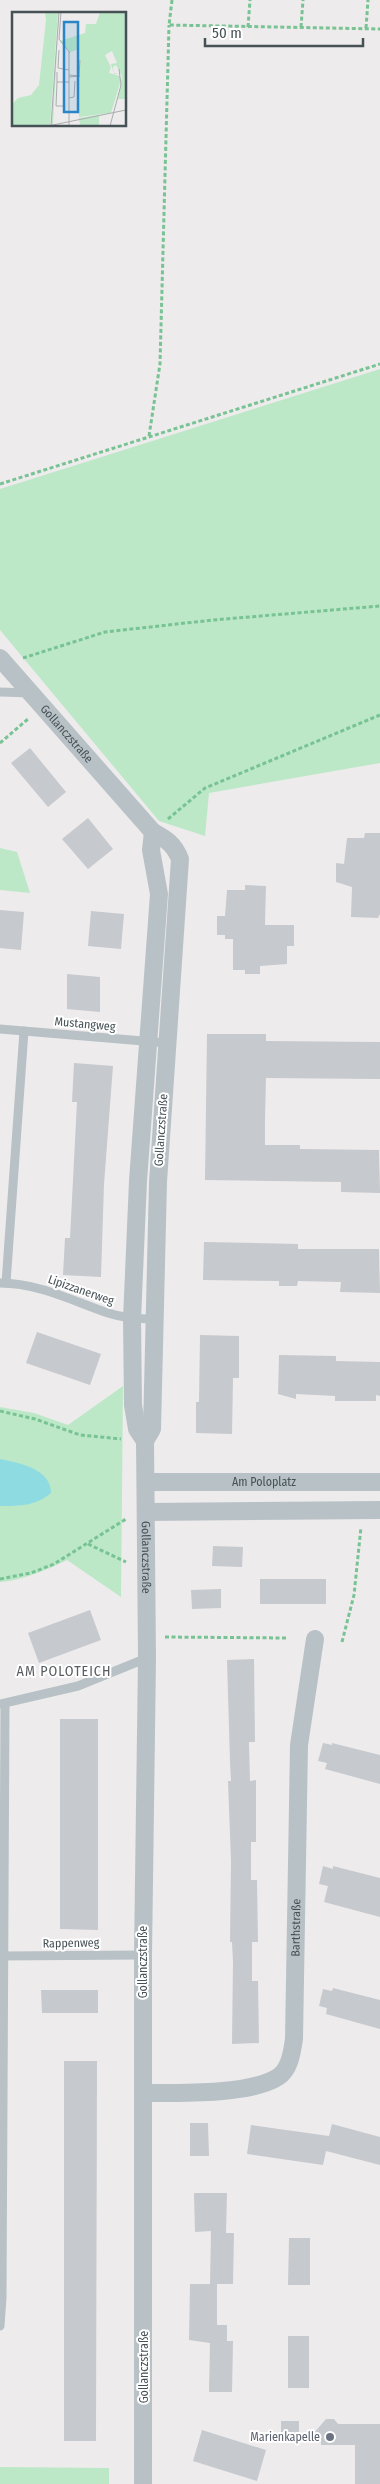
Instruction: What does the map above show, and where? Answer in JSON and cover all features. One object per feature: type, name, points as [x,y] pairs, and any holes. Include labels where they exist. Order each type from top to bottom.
[{"type":"street","name":"Gollanczstraße","points":[[2,661],[153,832],[166,839],[176,848],[180,859],[158,1182],[152,1429],[145,1441]]},
{"type":"street","name":"Gollanczstraße","points":[[143,2484],[143,1955],[147,1658],[146,1482],[145,1441],[138,1429],[133,1405],[132,1319],[138,1181],[159,894],[151,850],[153,832]]},
{"type":"street","name":"Am Poloplatz","points":[[146,1482],[380,1482]]},
{"type":"street","points":[[146,1512],[380,1510]]},
{"type":"street","name":"Barthstraße","points":[[144,2093],[243,2088],[264,2083],[278,2077],[288,2062],[294,2039],[298,1745],[315,1639]]},
{"type":"lane","points":[[0,692],[30,694]]},
{"type":"lane","name":"Mustangweg","points":[[0,1029],[167,1043]]},
{"type":"lane","points":[[3,1283],[24,1031]]},
{"type":"lane","name":"Lipizzanerweg","points":[[3,1283],[41,1289],[109,1314],[132,1319],[154,1319]]},
{"type":"lane","points":[[0,2326],[2,1704],[78,1686],[147,1658]]},
{"type":"lane","name":"Rappenweg","points":[[2,1956],[143,1955]]},
{"type":"path","points":[[149,436],[160,364],[169,25],[172,0]]},
{"type":"path","points":[[248,27],[250,0]]},
{"type":"path","points":[[301,27],[302,0]]},
{"type":"path","points":[[366,28],[368,0]]},
{"type":"path","points":[[169,25],[380,29]]},
{"type":"path","points":[[0,484],[380,364]]},
{"type":"path","points":[[2,661],[105,632],[213,620],[380,606]]},
{"type":"path","points":[[0,743],[34,714]]},
{"type":"path","points":[[153,832],[205,788],[380,715]]},
{"type":"path","points":[[0,1411],[35,1418],[80,1435],[126,1439]]},
{"type":"path","points":[[342,1642],[354,1595],[362,1510]]},
{"type":"path","points":[[0,1579],[32,1573],[54,1564],[126,1519]]},
{"type":"path","points":[[88,1544],[126,1562]]},
{"type":"path","points":[[164,1637],[287,1638]]},
{"type":"green space","points":[[380,369],[380,763],[209,793],[205,836],[159,821],[0,630],[0,489]]},
{"type":"green space","points":[[0,848],[17,852],[30,893],[0,890]]},
{"type":"green space","points":[[123,1386],[121,1597],[67,1560],[26,1577],[0,1582],[0,1407],[34,1413],[68,1425]]},
{"type":"green space","points":[[0,2467],[109,2468],[109,2484],[0,2484]]},
{"type":"water","points":[[0,1459],[33,1468],[46,1478],[50,1485],[51,1493],[33,1503],[0,1506]]},
{"type":"building","points":[[30,748],[66,792],[48,807],[11,763]]},
{"type":"building","points":[[88,818],[113,849],[88,869],[62,839]]},
{"type":"building","points":[[365,833],[380,833],[380,914],[378,918],[351,917],[352,887],[336,882],[336,863],[344,864],[347,838],[364,838]]},
{"type":"building","points":[[245,885],[266,886],[265,925],[294,925],[294,946],[287,946],[287,964],[260,966],[260,974],[245,974],[245,970],[233,970],[233,939],[225,939],[225,935],[217,935],[217,916],[225,916],[227,890],[245,890]]},
{"type":"building","points":[[0,910],[24,912],[21,950],[0,948]]},
{"type":"building","points":[[91,911],[124,914],[121,949],[88,946]]},
{"type":"building","points":[[67,974],[100,977],[100,1012],[67,1009]]},
{"type":"building","points":[[207,1034],[266,1034],[266,1041],[380,1042],[380,1079],[266,1078],[265,1145],[300,1145],[300,1149],[379,1150],[380,1193],[341,1192],[341,1182],[205,1180]]},
{"type":"building","points":[[74,1063],[113,1066],[104,1184],[101,1277],[63,1275],[65,1238],[70,1238],[77,1102],[72,1102]]},
{"type":"building","points":[[204,1242],[298,1244],[298,1249],[379,1249],[380,1293],[340,1292],[341,1282],[298,1281],[297,1286],[279,1286],[279,1281],[203,1280]]},
{"type":"building","points":[[37,1332],[101,1354],[90,1385],[26,1363]]},
{"type":"building","points":[[200,1335],[239,1336],[239,1378],[233,1378],[232,1434],[196,1433],[196,1402],[199,1402]]},
{"type":"building","points":[[279,1355],[336,1356],[336,1361],[380,1362],[380,1396],[376,1395],[376,1401],[335,1401],[335,1396],[296,1394],[296,1399],[278,1394]]},
{"type":"building","points":[[213,1546],[243,1547],[242,1567],[212,1566]]},
{"type":"building","points":[[260,1579],[326,1579],[326,1604],[260,1604]]},
{"type":"building","points":[[221,1589],[221,1608],[192,1609],[191,1590]]},
{"type":"building","points":[[90,1610],[101,1640],[39,1663],[28,1633]]},
{"type":"building","points":[[254,1659],[255,1742],[249,1742],[250,1781],[256,1780],[256,1842],[251,1842],[251,1880],[257,1880],[258,1942],[252,1942],[252,1981],[258,1981],[259,2043],[232,2044],[233,1962],[232,1942],[230,1942],[231,1861],[228,1781],[231,1781],[227,1660]]},
{"type":"building","points":[[60,1719],[98,1719],[98,1930],[60,1929]]},
{"type":"building","points":[[323,1743],[332,1745],[332,1743],[380,1755],[380,1784],[325,1769],[327,1763],[318,1761]]},
{"type":"building","points":[[323,1866],[333,1869],[333,1866],[380,1878],[380,1917],[324,1902],[328,1886],[319,1884]]},
{"type":"building","points":[[333,1988],[380,2000],[380,2029],[326,2014],[327,2008],[319,2006],[323,1989],[332,1991]]},
{"type":"building","points":[[41,1990],[98,1990],[98,2013],[42,2013]]},
{"type":"building","points":[[64,2061],[97,2061],[96,2441],[64,2441]]},
{"type":"building","points":[[190,2123],[208,2123],[209,2156],[190,2156]]},
{"type":"building","points":[[332,2124],[380,2137],[380,2165],[326,2151],[323,2165],[247,2154],[251,2125],[329,2136]]},
{"type":"building","points":[[194,2193],[227,2193],[226,2233],[234,2233],[233,2284],[217,2284],[217,2325],[227,2325],[227,2341],[233,2341],[232,2392],[209,2392],[210,2343],[189,2340],[190,2284],[210,2284],[211,2231],[195,2232]]},
{"type":"building","points":[[289,2238],[310,2238],[310,2285],[288,2285]]},
{"type":"building","points":[[288,2336],[309,2336],[309,2388],[288,2388]]},
{"type":"building","points":[[326,2419],[334,2419],[338,2424],[380,2424],[380,2484],[355,2484],[355,2445],[321,2445],[321,2440],[308,2440]]},
{"type":"building","points":[[281,2421],[299,2421],[299,2439],[281,2439]]},
{"type":"building","points":[[202,2430],[266,2450],[257,2481],[193,2461]]},
{"type":"place","name":"Marienkapelle","points":[[330,2437]]},
{"type":"district","name":"AM POLOTEICH","points":[[64,1671]]}]
